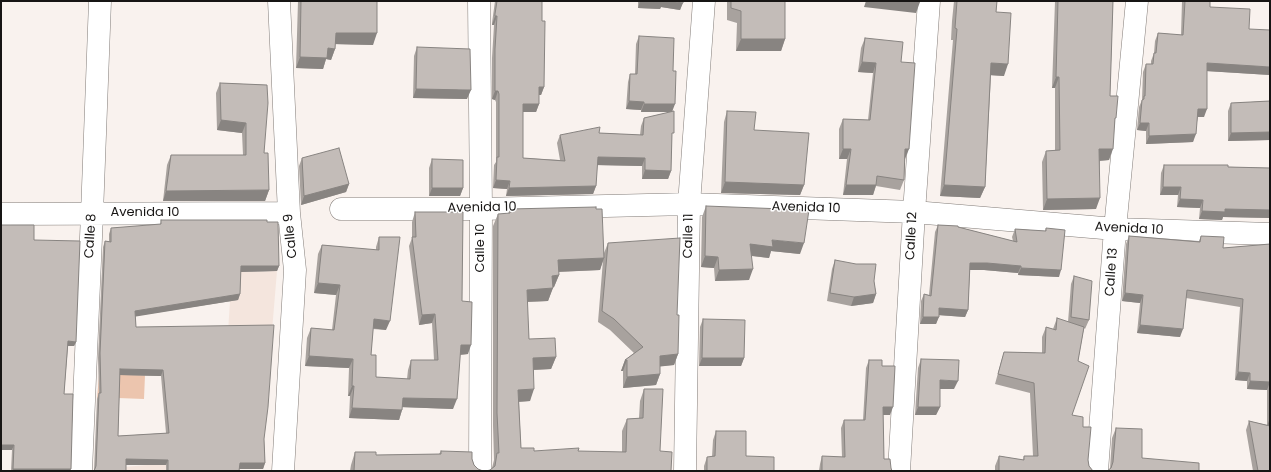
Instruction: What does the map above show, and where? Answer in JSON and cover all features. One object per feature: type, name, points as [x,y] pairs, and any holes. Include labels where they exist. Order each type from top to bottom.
[{"type":"street","name":"Calle 8","points":[[81,471],[100,1]]},
{"type":"street","name":"Calle 9","points":[[280,1],[289,213],[295,270],[283,471]]},
{"type":"street","name":"Calle 10","points":[[480,1],[480,471]]},
{"type":"street","name":"Calle 11","points":[[685,471],[689,204],[704,1]]},
{"type":"street","name":"Calle 12","points":[[899,471],[914,212],[929,1]]},
{"type":"street","name":"Calle 13","points":[[1097,471],[1115,229],[1137,1]]},
{"type":"street","name":"Avenida 10","points":[[341,209],[481,209],[689,204],[914,212],[1115,229],[1270,234]]},
{"type":"street","name":"Avenida 10","points":[[1,214],[289,213]]},
{"type":"shaded area","points":[[277,271],[272,331],[228,332],[230,301],[238,299],[239,272]]},
{"type":"shaded area","points":[[99,375],[145,375],[144,399],[97,399]]},
{"type":"shaded area","points":[[166,465],[166,471],[124,471],[124,467]]},
{"type":"building","points":[[301,1],[377,1],[377,33],[336,33],[335,49],[328,48],[327,58],[300,57]]},
{"type":"building","points":[[497,1],[542,1],[542,21],[545,21],[544,87],[539,87],[539,104],[523,104],[523,158],[565,161],[560,135],[600,127],[599,133],[643,135],[644,118],[674,111],[671,171],[645,170],[645,158],[598,157],[596,186],[509,188],[510,181],[496,180],[497,157],[499,157],[499,94],[498,91],[495,91],[497,16],[495,16],[495,14]]},
{"type":"building","points":[[668,1],[683,1],[683,3]]},
{"type":"building","points":[[731,1],[785,1],[785,39],[741,39],[741,11],[731,8]]},
{"type":"building","points":[[957,1],[997,1],[996,12],[1011,13],[1008,64],[991,63],[985,187],[944,185],[957,29],[955,28]]},
{"type":"building","points":[[1058,1],[1113,1],[1110,96],[1118,96],[1113,149],[1099,149],[1100,198],[1047,199],[1046,151],[1060,150],[1059,77],[1056,77]]},
{"type":"building","points":[[1185,1],[1210,1],[1210,7],[1250,9],[1249,29],[1270,30],[1270,67],[1207,63],[1207,109],[1198,109],[1196,134],[1149,136],[1149,123],[1140,123],[1142,100],[1145,96],[1146,64],[1153,64],[1154,53],[1156,53],[1158,33],[1183,35]]},
{"type":"building","points":[[639,36],[674,38],[673,71],[676,71],[675,104],[644,104],[644,102],[629,101],[630,74],[637,74]]},
{"type":"building","points":[[865,38],[903,42],[901,62],[915,63],[909,149],[905,149],[904,180],[877,176],[876,185],[846,185],[851,149],[843,149],[843,119],[870,120],[876,63],[862,62]]},
{"type":"building","points":[[417,47],[470,49],[471,90],[416,89]]},
{"type":"building","points":[[220,83],[267,85],[268,103],[264,153],[268,153],[269,190],[166,191],[171,155],[246,155],[246,123],[221,120]]},
{"type":"building","points":[[1270,101],[1270,132],[1231,133],[1231,103]]},
{"type":"building","points":[[727,111],[756,112],[754,130],[809,133],[804,185],[725,182]]},
{"type":"building","points":[[339,148],[349,184],[304,196],[302,158]]},
{"type":"building","points":[[432,159],[463,160],[463,188],[432,188]]},
{"type":"building","points":[[1164,165],[1228,165],[1228,167],[1270,168],[1270,210],[1225,209],[1225,212],[1202,211],[1203,200],[1180,199],[1181,187],[1163,187]]},
{"type":"building","points":[[706,206],[809,210],[804,243],[772,240],[773,247],[750,244],[753,269],[719,270],[718,257],[705,256]]},
{"type":"building","points":[[596,207],[596,209],[602,209],[604,258],[558,260],[559,275],[552,276],[553,288],[527,290],[529,339],[555,338],[556,357],[533,358],[534,389],[518,390],[521,448],[534,448],[534,451],[579,448],[578,451],[626,452],[627,419],[643,418],[644,389],[663,389],[660,451],[672,452],[671,471],[486,471],[495,466],[497,453],[499,453],[497,413],[498,214],[510,213],[510,209]]},
{"type":"building","points":[[415,212],[463,212],[462,301],[472,302],[471,345],[461,345],[457,399],[403,398],[402,410],[352,408],[354,386],[352,386],[353,359],[309,356],[311,328],[334,330],[340,285],[318,283],[322,245],[379,250],[379,237],[400,237],[390,321],[374,319],[371,355],[376,355],[376,377],[410,379],[411,360],[438,360],[435,314],[422,315],[412,237],[416,237]]},
{"type":"building","points":[[161,220],[267,220],[267,222],[278,222],[279,266],[241,266],[240,294],[135,311],[136,327],[274,325],[264,439],[265,463],[240,463],[239,471],[168,471],[168,460],[126,459],[126,471],[94,471],[96,466],[99,393],[101,393],[100,353],[105,241],[111,242],[111,228],[161,224]],"holes":[[[120,369],[163,370],[169,433],[118,436]]]},
{"type":"building","points":[[1,225],[34,225],[34,240],[80,241],[76,342],[68,341],[64,394],[73,394],[71,469],[13,469],[14,445],[1,445]]},
{"type":"building","points":[[938,225],[958,226],[1017,242],[1015,229],[1046,231],[1046,228],[1065,230],[1061,270],[1021,268],[1021,266],[987,263],[970,263],[968,310],[939,308],[939,317],[923,317],[924,294],[931,296]]},
{"type":"building","points":[[1129,236],[1200,242],[1201,236],[1224,237],[1223,248],[1270,244],[1270,382],[1250,381],[1250,373],[1238,372],[1243,299],[1187,290],[1183,329],[1140,325],[1143,295],[1125,293]]},
{"type":"building","points":[[680,238],[677,315],[679,315],[678,354],[660,356],[660,374],[627,377],[627,360],[625,360],[643,347],[614,319],[602,311],[608,243]]},
{"type":"building","points":[[835,260],[856,264],[876,264],[874,281],[876,294],[854,297],[830,293]]},
{"type":"building","points":[[1074,276],[1092,281],[1089,320],[1071,317]]},
{"type":"building","points":[[1057,318],[1084,327],[1078,361],[1089,366],[1072,415],[1083,417],[1083,427],[1091,427],[1088,460],[1089,466],[1093,471],[999,471],[999,456],[1024,460],[1024,456],[1038,456],[1034,383],[998,374],[1004,352],[1045,353],[1046,327],[1056,330]]},
{"type":"building","points":[[703,319],[745,320],[744,358],[702,358]]},
{"type":"building","points":[[921,359],[959,360],[958,381],[940,380],[940,407],[918,407]]},
{"type":"building","points":[[869,360],[882,360],[882,366],[895,366],[893,407],[883,407],[884,459],[890,459],[892,471],[822,471],[822,456],[845,457],[844,420],[865,420]]},
{"type":"building","points":[[1249,421],[1270,426],[1270,471],[1258,471]]},
{"type":"building","points":[[1116,428],[1142,429],[1142,458],[1199,463],[1199,471],[1107,471],[1111,468],[1113,462]]},
{"type":"building","points":[[716,431],[746,431],[746,456],[774,457],[774,471],[707,471],[707,457],[715,456]]},
{"type":"building","points":[[441,451],[472,452],[474,465],[483,471],[354,471],[355,452],[376,452],[376,455],[441,454]]}]
